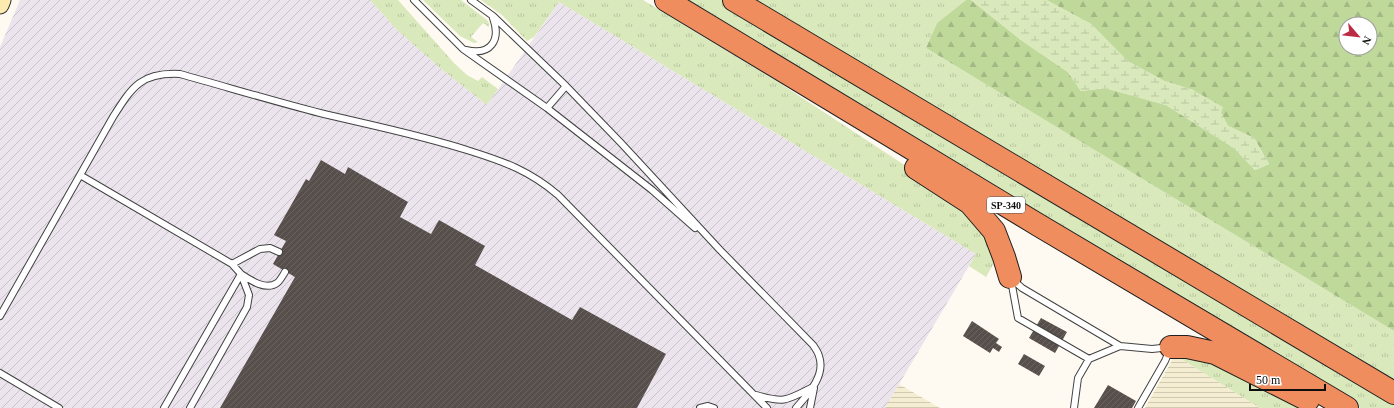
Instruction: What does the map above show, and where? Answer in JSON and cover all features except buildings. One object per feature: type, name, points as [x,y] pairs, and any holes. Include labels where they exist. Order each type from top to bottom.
[{"type":"highway","points":[[655,0],[671,13],[792,87],[970,203],[994,231],[1010,277]]},
{"type":"highway","name":"SP-340","points":[[666,0],[1040,226],[1347,408]]},
{"type":"highway","points":[[734,0],[1394,393]]},
{"type":"highway","points":[[1171,347],[1187,347],[1215,353],[1322,408]]},
{"type":"street","points":[[0,5],[2,0]]},
{"type":"lane","points":[[414,0],[463,49],[547,108],[652,190],[720,250]]},
{"type":"lane","points":[[471,0],[493,16],[566,86],[720,250],[813,345],[819,355],[821,364],[814,386],[810,408]]},
{"type":"lane","points":[[463,49],[482,52],[489,47],[496,37],[497,28],[493,16]]},
{"type":"lane","points":[[0,316],[112,117],[124,99],[139,83],[151,76],[165,73],[180,74],[319,112],[442,142],[517,167],[545,183],[558,195],[767,408]]},
{"type":"lane","points":[[547,108],[566,86]]},
{"type":"lane","points":[[80,175],[232,264],[241,274],[255,283],[267,286],[277,283],[285,272]]},
{"type":"lane","points":[[232,264],[260,249],[270,248],[279,252]]},
{"type":"lane","points":[[164,408],[241,274]]},
{"type":"lane","points":[[190,408],[247,307],[250,295],[241,274]]},
{"type":"lane","points":[[1010,277],[1022,288],[1120,346],[1152,349],[1171,347],[1165,361],[1138,408]]},
{"type":"lane","points":[[1010,277],[1018,318],[1089,359]]},
{"type":"lane","points":[[1074,408],[1078,378],[1089,359],[1120,346]]},
{"type":"lane","points":[[0,373],[59,408]]},
{"type":"lane","points":[[755,395],[780,401],[794,397],[814,386]]},
{"type":"lane","points":[[796,408],[814,386]]},
{"type":"lane","points":[[700,408],[708,406],[714,408]]},
{"type":"shaded area","points":[[20,0],[370,0],[396,29],[440,68],[487,105],[559,2],[976,254],[885,408],[0,408],[0,47]]},
{"type":"shaded area","points":[[1175,355],[1260,408],[1145,408]]},
{"type":"shaded area","points":[[899,384],[940,408],[885,408]]},
{"type":"green space","points":[[370,0],[398,0],[454,63],[467,75],[478,81],[482,77],[498,89],[487,105],[440,68],[396,29]]},
{"type":"green space","points":[[423,0],[461,0],[487,20],[489,27],[483,23],[471,37],[478,42],[474,43],[460,36]]},
{"type":"green space","points":[[481,0],[643,0],[778,82],[906,166],[972,215],[997,258],[986,277],[969,266],[976,254],[559,2],[534,37],[527,41],[502,15]]},
{"type":"green space","points":[[677,0],[722,0],[1394,401],[1394,408],[1361,408]]},
{"type":"green space","points":[[756,0],[966,0],[937,23],[926,48],[1394,331],[1394,381]]},
{"type":"green space","points":[[966,0],[971,0],[1021,40],[1068,72],[1081,91],[1105,88],[1166,105],[1234,148],[1255,170],[1269,164],[1254,138],[1228,126],[1221,113],[1193,90],[1164,81],[1127,61],[1091,24],[1046,0],[1394,0],[1394,331],[926,48],[937,23]]},
{"type":"green space","points":[[971,0],[1046,0],[1091,24],[1128,61],[1164,81],[1193,90],[1223,107],[1221,113],[1228,126],[1254,138],[1269,164],[1255,170],[1234,148],[1166,105],[1105,88],[1081,91],[1068,72],[1021,40]]},
{"type":"green space","points":[[1193,353],[1303,408],[1260,408],[1175,355]]}]
